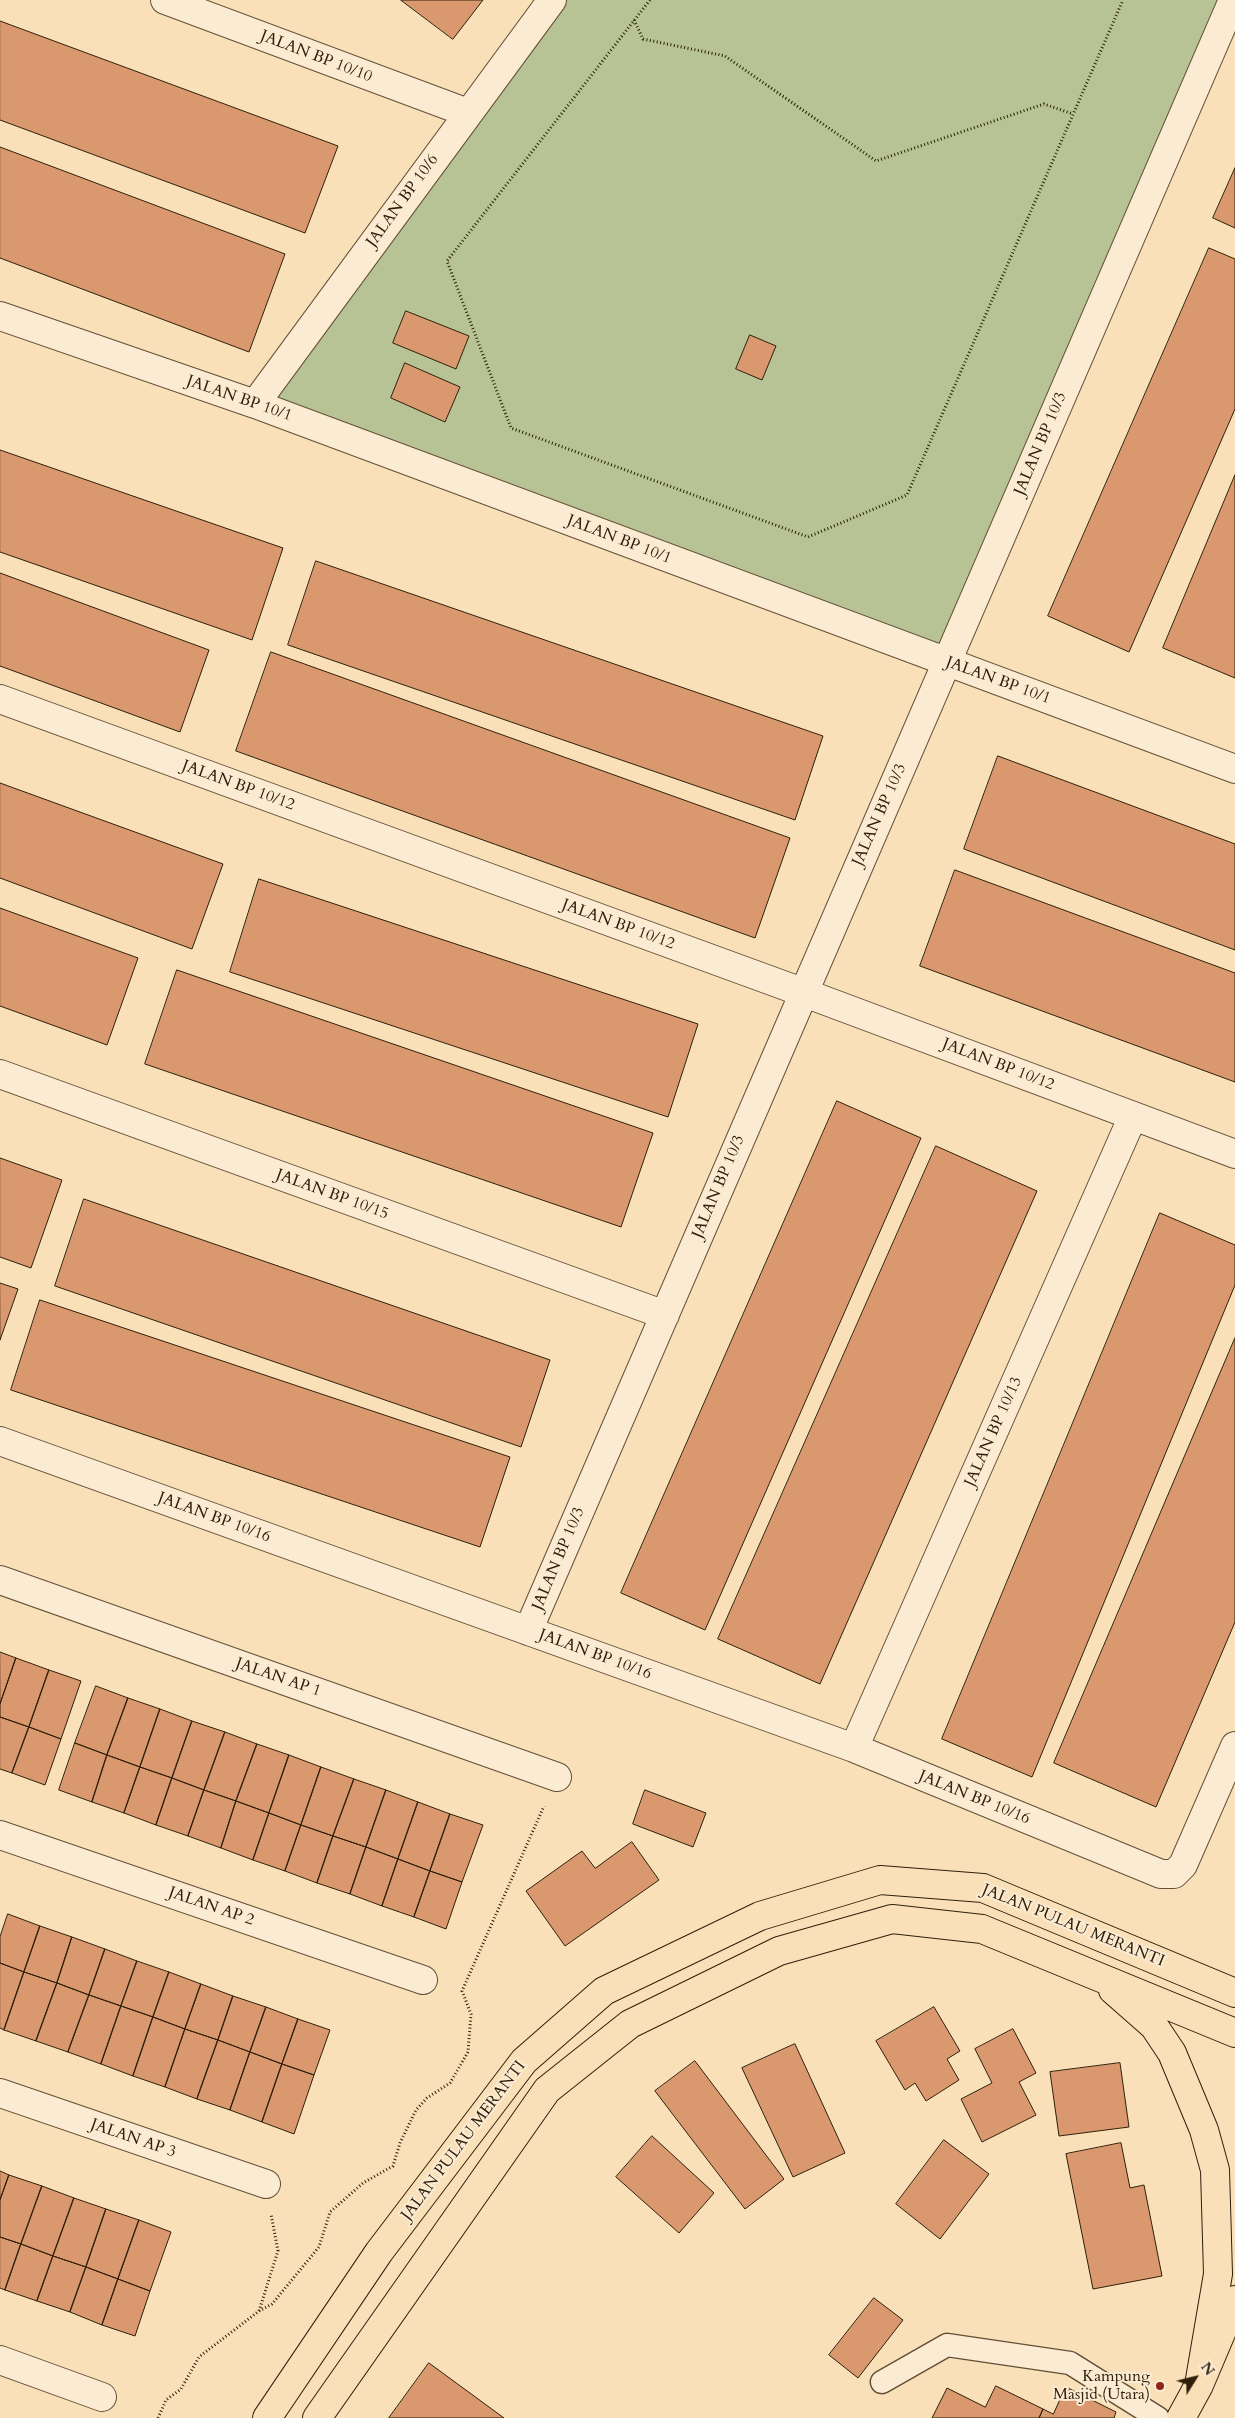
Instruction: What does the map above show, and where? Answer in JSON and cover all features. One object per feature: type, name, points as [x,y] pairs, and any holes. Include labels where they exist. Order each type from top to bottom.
[{"type":"main road","name":"JALAN PULAU MERANTI","points":[[267,2418],[380,2252],[524,2061],[604,1991],[760,1916],[880,1880],[983,1888],[1235,1993]]},
{"type":"main road","points":[[317,2418],[547,2090],[630,2024],[779,1951],[892,1919],[982,1929],[1096,1974],[1235,2034]]},
{"type":"main road","points":[[1096,1974],[1154,2026],[1172,2052],[1204,2130],[1215,2170],[1218,2274],[1198,2385]]},
{"type":"main road","points":[[1181,2418],[1198,2385],[1235,2300]]},
{"type":"street","name":"JALAN BP 10/10","points":[[165,0],[468,114]]},
{"type":"street","name":"JALAN BP 10/6","points":[[255,404],[552,0]]},
{"type":"street","name":"JALAN BP 10/3","points":[[528,1631],[802,992],[1233,0]]},
{"type":"street","name":"JALAN BP 10/1","points":[[0,316],[255,404],[1235,770]]},
{"type":"street","name":"JALAN BP 10/12","points":[[0,699],[802,992],[1235,1154]]},
{"type":"street","name":"JALAN BP 10/15","points":[[0,1074],[665,1315]]},
{"type":"street","name":"JALAN BP 10/13","points":[[854,1748],[1134,1116]]},
{"type":"street","name":"JALAN BP 10/16","points":[[0,1441],[854,1748],[1161,1874],[1174,1874],[1183,1865],[1235,1746]]},
{"type":"street","name":"JALAN AP 1","points":[[0,1580],[557,1777]]},
{"type":"street","name":"JALAN AP 2","points":[[0,1835],[423,1980]]},
{"type":"street","name":"JALAN AP 3","points":[[0,2093],[266,2184]]},
{"type":"street","points":[[0,2360],[102,2397]]},
{"type":"lane","points":[[882,2382],[947,2345],[1070,2363],[1158,2418]]},
{"type":"path","points":[[650,0],[447,261],[511,428],[808,537],[907,495],[1123,0]]},
{"type":"path","points":[[634,20],[643,39],[725,56],[876,161],[1044,104],[1073,114]]},
{"type":"path","points":[[158,2418],[166,2400],[181,2389],[199,2357],[259,2311],[272,2304],[319,2247],[330,2212],[363,2183],[393,2166],[400,2143],[416,2110],[427,2098],[450,2083],[468,2052],[470,2014],[462,1991],[557,1777]]},
{"type":"path","points":[[259,2311],[278,2251],[266,2184]]},
{"type":"green space","points":[[553,0],[1233,0],[947,662],[255,404]]},
{"type":"building","points":[[401,0],[483,0],[453,39]]},
{"type":"building","points":[[0,21],[338,146],[305,233],[0,120]]},
{"type":"building","points":[[0,147],[285,254],[249,352],[0,258]]},
{"type":"building","points":[[1235,168],[1235,228],[1213,218]]},
{"type":"building","points":[[1209,248],[1235,259],[1235,409],[1129,652],[1048,616]]},
{"type":"building","points":[[406,311],[469,336],[456,369],[393,343]]},
{"type":"building","points":[[750,335],[776,346],[762,380],[736,369]]},
{"type":"building","points":[[405,363],[460,387],[445,422],[391,398]]},
{"type":"building","points":[[0,450],[283,548],[252,640],[0,552]]},
{"type":"building","points":[[1235,475],[1235,678],[1163,648]]},
{"type":"building","points":[[316,561],[823,736],[795,820],[288,645]]},
{"type":"building","points":[[0,573],[209,650],[180,732],[0,666]]},
{"type":"building","points":[[271,652],[790,838],[755,938],[236,751]]},
{"type":"building","points":[[998,756],[1235,844],[1235,950],[964,849]]},
{"type":"building","points":[[0,783],[223,864],[192,949],[0,878]]},
{"type":"building","points":[[955,870],[1235,973],[1235,1082],[920,966]]},
{"type":"building","points":[[259,879],[698,1024],[668,1117],[230,972]]},
{"type":"building","points":[[0,908],[138,958],[107,1045],[0,1006]]},
{"type":"building","points":[[177,970],[653,1133],[621,1227],[145,1064]]},
{"type":"building","points":[[837,1101],[921,1138],[705,1630],[621,1593]]},
{"type":"building","points":[[936,1146],[1037,1191],[820,1684],[718,1639]]},
{"type":"building","points":[[0,1158],[62,1180],[31,1268],[0,1257]]},
{"type":"building","points":[[84,1199],[550,1360],[521,1447],[55,1286]]},
{"type":"building","points":[[1160,1213],[1235,1245],[1235,1285],[1032,1777],[942,1739]]},
{"type":"building","points":[[0,1283],[18,1289],[0,1340]]},
{"type":"building","points":[[40,1300],[510,1457],[480,1547],[11,1390]]},
{"type":"building","points":[[1235,1338],[1235,1622],[1156,1807],[1054,1763]]},
{"type":"building","points":[[0,1652],[16,1658],[0,1704]]},
{"type":"building","points":[[16,1658],[49,1670],[29,1727],[0,1717],[0,1704]]},
{"type":"building","points":[[49,1670],[81,1681],[61,1739],[29,1727]]},
{"type":"building","points":[[96,1686],[128,1698],[107,1755],[75,1743]]},
{"type":"building","points":[[128,1698],[160,1709],[140,1767],[107,1755]]},
{"type":"building","points":[[160,1709],[192,1721],[172,1778],[140,1767]]},
{"type":"building","points":[[0,1717],[29,1727],[12,1773],[0,1769]]},
{"type":"building","points":[[192,1721],[225,1732],[204,1790],[172,1778]]},
{"type":"building","points":[[29,1727],[61,1739],[45,1785],[12,1773]]},
{"type":"building","points":[[225,1732],[257,1744],[236,1801],[204,1790]]},
{"type":"building","points":[[75,1743],[107,1755],[92,1802],[59,1790]]},
{"type":"building","points":[[257,1744],[289,1755],[269,1813],[236,1801]]},
{"type":"building","points":[[107,1755],[140,1767],[124,1813],[92,1802]]},
{"type":"building","points":[[289,1755],[321,1767],[301,1825],[269,1813]]},
{"type":"building","points":[[140,1767],[172,1778],[156,1825],[124,1813]]},
{"type":"building","points":[[321,1767],[354,1779],[333,1836],[301,1825]]},
{"type":"building","points":[[172,1778],[204,1790],[188,1836],[156,1825]]},
{"type":"building","points":[[354,1779],[386,1790],[366,1847],[333,1836]]},
{"type":"building","points":[[204,1790],[236,1801],[221,1848],[188,1836]]},
{"type":"building","points":[[386,1790],[418,1802],[398,1859],[366,1847]]},
{"type":"building","points":[[645,1790],[706,1813],[693,1847],[633,1824]]},
{"type":"building","points":[[236,1801],[269,1813],[253,1860],[221,1848]]},
{"type":"building","points":[[418,1802],[450,1814],[430,1871],[398,1859]]},
{"type":"building","points":[[269,1813],[301,1825],[285,1871],[253,1860]]},
{"type":"building","points":[[450,1814],[483,1825],[462,1882],[430,1871]]},
{"type":"building","points":[[301,1825],[333,1836],[317,1883],[285,1871]]},
{"type":"building","points":[[333,1836],[366,1847],[350,1894],[317,1883]]},
{"type":"building","points":[[632,1842],[659,1880],[565,1946],[526,1891],[582,1851],[595,1868]]},
{"type":"building","points":[[366,1847],[398,1859],[382,1906],[350,1894]]},
{"type":"building","points":[[398,1859],[430,1871],[414,1917],[382,1906]]},
{"type":"building","points":[[430,1871],[462,1882],[446,1929],[414,1917]]},
{"type":"building","points":[[8,1914],[40,1926],[24,1972],[0,1963],[0,1937]]},
{"type":"building","points":[[40,1926],[72,1937],[57,1983],[24,1972]]},
{"type":"building","points":[[72,1937],[105,1949],[89,1995],[57,1983]]},
{"type":"building","points":[[105,1949],[137,1961],[121,2006],[89,1995]]},
{"type":"building","points":[[137,1961],[169,1972],[153,2017],[121,2006]]},
{"type":"building","points":[[0,1963],[24,1972],[4,2030],[0,2028]]},
{"type":"building","points":[[24,1972],[57,1983],[36,2041],[4,2030]]},
{"type":"building","points":[[169,1972],[201,1984],[185,2029],[153,2017]]},
{"type":"building","points":[[57,1983],[89,1995],[68,2052],[36,2041]]},
{"type":"building","points":[[201,1984],[233,1996],[218,2040],[185,2029]]},
{"type":"building","points":[[89,1995],[121,2006],[101,2064],[68,2052]]},
{"type":"building","points":[[233,1996],[266,2007],[250,2052],[218,2040]]},
{"type":"building","points":[[121,2006],[153,2017],[133,2076],[101,2064]]},
{"type":"building","points":[[266,2007],[298,2019],[282,2064],[250,2052]]},
{"type":"building","points":[[934,2007],[960,2051],[947,2059],[959,2080],[926,2101],[915,2083],[905,2090],[876,2041]]},
{"type":"building","points":[[153,2017],[185,2029],[165,2087],[133,2076]]},
{"type":"building","points":[[298,2019],[330,2030],[314,2075],[282,2064]]},
{"type":"building","points":[[185,2029],[218,2040],[197,2099],[165,2087]]},
{"type":"building","points":[[1013,2029],[1036,2073],[1019,2082],[1036,2115],[982,2142],[961,2099],[992,2083],[975,2049]]},
{"type":"building","points":[[218,2040],[250,2052],[230,2110],[197,2099]]},
{"type":"building","points":[[795,2044],[845,2153],[793,2177],[742,2068]]},
{"type":"building","points":[[250,2052],[282,2064],[262,2122],[230,2110]]},
{"type":"building","points":[[695,2061],[784,2179],[745,2209],[655,2091]]},
{"type":"building","points":[[1120,2063],[1129,2127],[1059,2136],[1050,2072]]},
{"type":"building","points":[[282,2064],[314,2075],[294,2134],[262,2122]]},
{"type":"building","points":[[652,2136],[714,2193],[679,2233],[616,2177]]},
{"type":"building","points":[[944,2140],[989,2174],[940,2239],[896,2204]]},
{"type":"building","points":[[1121,2143],[1130,2188],[1144,2185],[1162,2276],[1093,2289],[1066,2154]]},
{"type":"building","points":[[0,2171],[9,2175],[0,2200]]},
{"type":"building","points":[[9,2175],[42,2186],[21,2244],[0,2237],[0,2200]]},
{"type":"building","points":[[42,2186],[74,2198],[53,2256],[21,2244]]},
{"type":"building","points":[[74,2198],[106,2209],[86,2267],[53,2256]]},
{"type":"building","points":[[106,2209],[139,2220],[118,2279],[86,2267]]},
{"type":"building","points":[[139,2220],[171,2232],[150,2291],[118,2279]]},
{"type":"building","points":[[0,2237],[21,2244],[5,2290],[0,2288]]},
{"type":"building","points":[[21,2244],[53,2256],[37,2301],[5,2290]]},
{"type":"building","points":[[53,2256],[86,2267],[70,2312],[37,2301]]},
{"type":"building","points":[[86,2267],[118,2279],[102,2325],[70,2312]]},
{"type":"building","points":[[118,2279],[150,2291],[135,2336],[102,2325]]},
{"type":"building","points":[[874,2298],[903,2320],[858,2378],[829,2355]]},
{"type":"building","points":[[429,2363],[504,2418],[389,2418]]},
{"type":"building","points":[[996,2386],[1043,2409],[1039,2418],[932,2418],[947,2388],[985,2407]]},
{"type":"building","points":[[1066,2387],[1116,2412],[1114,2418],[1039,2418],[1043,2409],[1053,2414]]},
{"type":"place","name":"Kampung Masjid (Utara)","points":[[1160,2386]]}]
